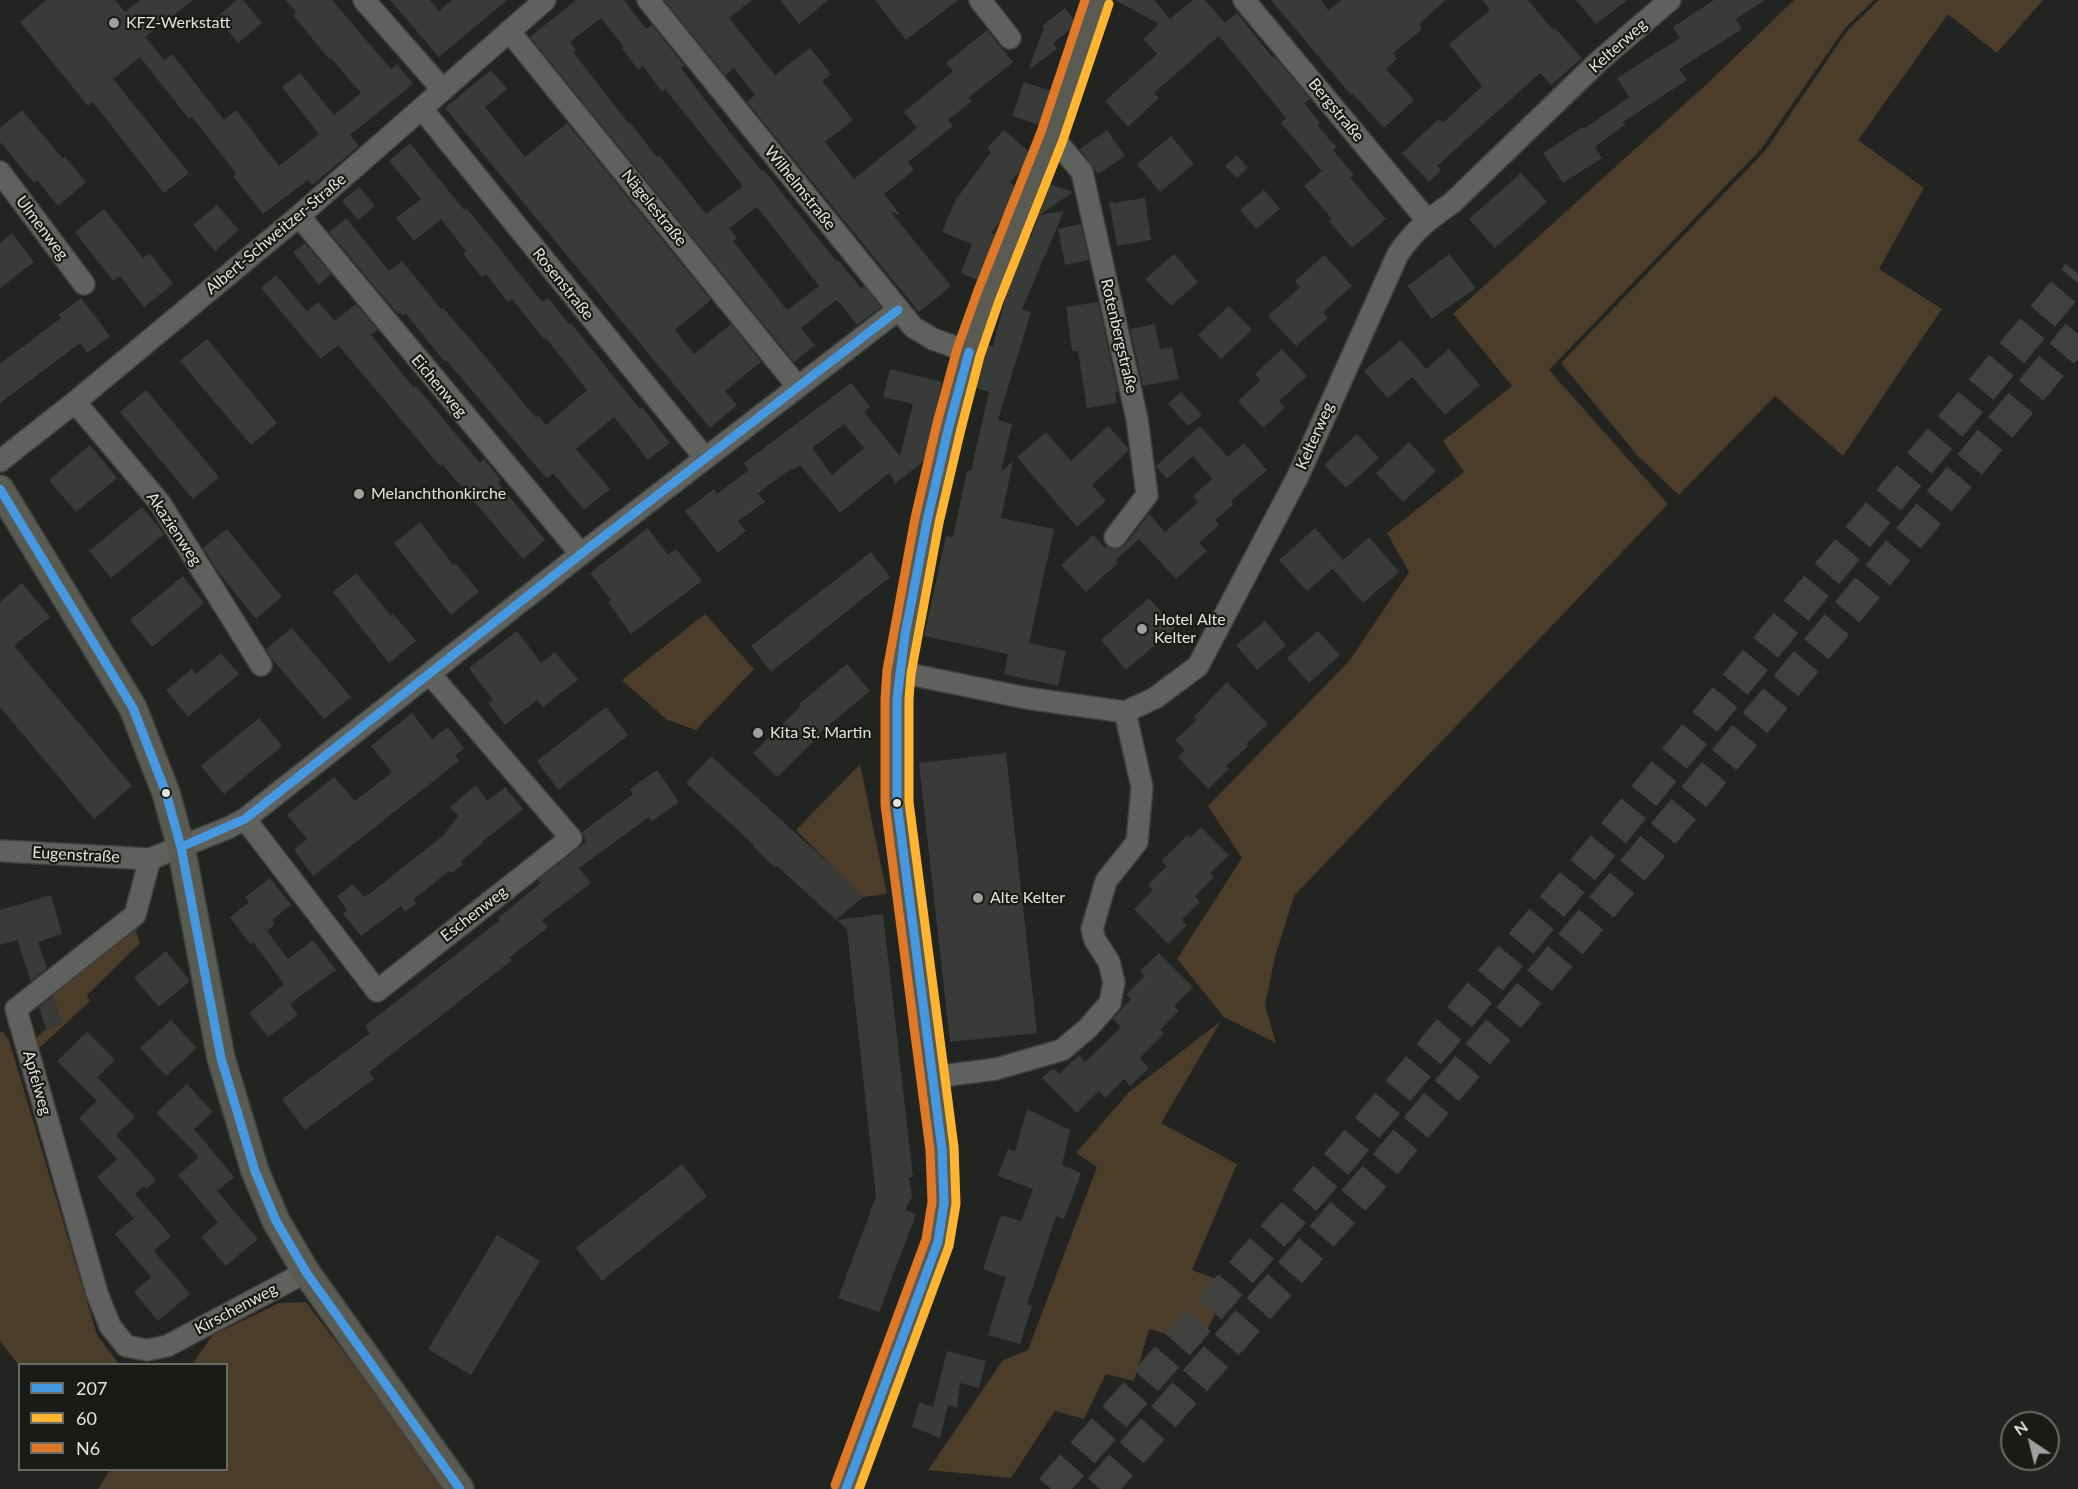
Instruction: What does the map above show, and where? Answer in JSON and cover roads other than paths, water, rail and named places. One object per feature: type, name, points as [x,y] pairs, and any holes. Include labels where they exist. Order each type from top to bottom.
[{"type":"main road","points":[[846,1489],[938,1242],[944,1203],[942,1149],[934,1077],[897,803],[899,672],[927,521],[969,352],[988,297],[1052,136],[1098,0]]},
{"type":"main road","points":[[0,489],[133,708],[166,793],[181,847],[221,1058],[255,1171],[276,1221],[306,1272],[460,1489]]},
{"type":"street","points":[[364,0],[443,90]]},
{"type":"street","name":"Albert-Schweitzer-Straße","points":[[0,461],[75,402],[299,216],[545,0]]},
{"type":"street","name":"Wilhelmstraße","points":[[648,0],[913,327],[933,339],[969,352]]},
{"type":"street","points":[[980,0],[1010,38]]},
{"type":"street","name":"Bergstraße","points":[[1244,0],[1427,220]]},
{"type":"street","name":"Kelterweg","points":[[1125,712],[1155,698],[1198,666],[1298,476],[1398,254],[1413,233],[1452,203],[1599,61],[1670,0]]},
{"type":"street","name":"Nägelestraße","points":[[509,31],[798,387]]},
{"type":"street","name":"Rosenstraße","points":[[422,109],[705,458]]},
{"type":"street","name":"Rotenbergstraße","points":[[1052,136],[1082,172],[1137,419],[1147,495],[1115,537]]},
{"type":"street","name":"Ulmenweg","points":[[0,172],[84,284]]},
{"type":"street","name":"Eichenweg","points":[[299,216],[581,554]]},
{"type":"street","points":[[150,859],[228,828],[244,819],[581,554],[898,310]]},
{"type":"street","name":"Akazienweg","points":[[75,402],[160,503],[261,665]]},
{"type":"street","points":[[899,672],[1026,698],[1125,712],[1142,787],[1137,842],[1106,881],[1092,929],[1095,940],[1108,962],[1114,982],[1110,1003],[1088,1028],[1062,1050],[996,1069],[934,1077]]},
{"type":"street","name":"Eschenweg","points":[[244,819],[377,991],[571,838],[430,674]]},
{"type":"street","name":"Eugenstraße","points":[[3,851],[150,859]]},
{"type":"street","name":"Apfelweg","points":[[150,859],[135,915],[16,1009],[97,1293],[110,1326],[126,1346],[147,1350],[167,1346]]},
{"type":"street","name":"Kirschenweg","points":[[167,1346],[306,1272]]},
{"type":"tunnel","points":[[1051,1489],[1351,1147],[2078,274]]},
{"type":"tunnel","points":[[1100,1489],[1381,1169],[1648,852],[2078,334]]},
{"type":"place","name":"KFZ-Werkstatt","points":[[114,23]]},
{"type":"place","name":"Melanchthonkirche","points":[[359,494]]},
{"type":"place","name":"Hotel Alte Kelter","points":[[1142,629]]},
{"type":"place","name":"Kita St. Martin","points":[[758,733]]},
{"type":"place","name":"Alte Kelter","points":[[978,898]]}]
